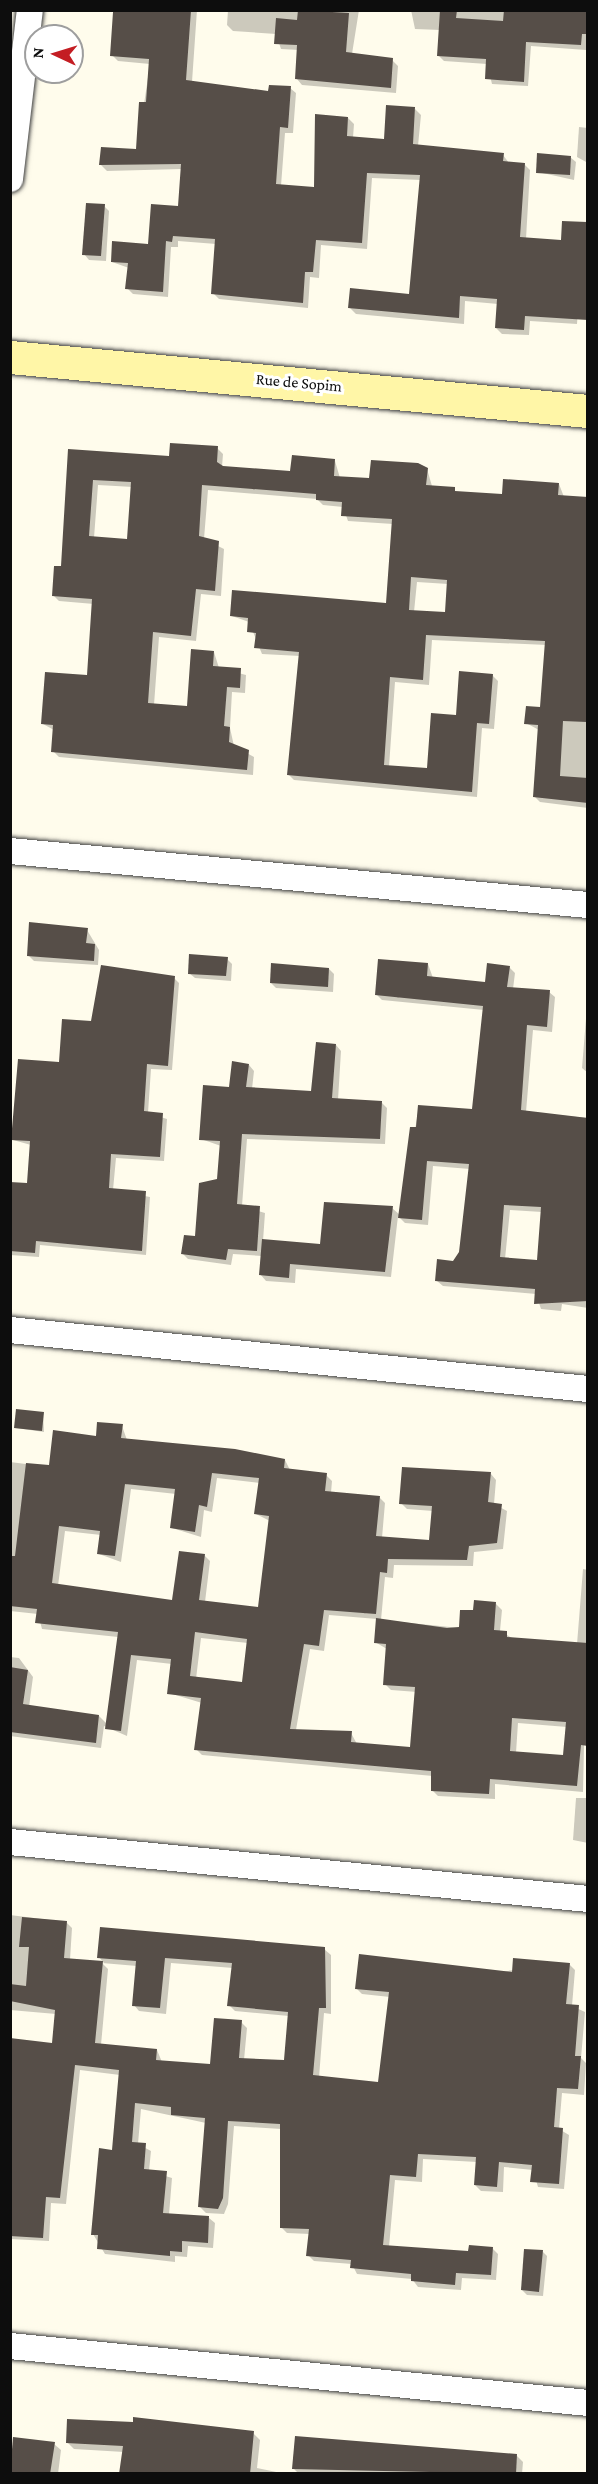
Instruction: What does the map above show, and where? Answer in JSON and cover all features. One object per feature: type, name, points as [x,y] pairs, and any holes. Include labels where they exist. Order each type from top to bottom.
[{"type":"street","points":[[10,179],[30,10]]},
{"type":"street","name":"Rue de Sopim","points":[[10,357],[588,411]]},
{"type":"street","points":[[10,851],[588,905]]},
{"type":"street","points":[[10,1330],[588,1389]]},
{"type":"street","points":[[10,1842],[588,1899]]},
{"type":"street","points":[[10,2346],[588,2403]]},
{"type":"building","points":[[191,10],[186,80],[268,91],[269,85],[291,86],[288,128],[280,127],[276,184],[314,187],[315,114],[348,117],[347,136],[384,139],[386,105],[415,107],[413,144],[504,153],[503,161],[525,163],[520,237],[561,240],[562,221],[587,222],[588,320],[525,316],[524,330],[495,328],[497,299],[460,296],[459,318],[348,308],[350,288],[409,294],[420,175],[367,173],[362,243],[316,240],[313,272],[305,272],[303,303],[211,294],[215,239],[173,236],[172,242],[166,241],[163,292],[125,289],[128,263],[111,262],[112,241],[148,244],[151,204],[178,206],[181,164],[99,165],[101,147],[136,149],[139,102],[146,102],[149,59],[110,56],[113,12]]},
{"type":"building","points":[[298,10],[349,13],[346,52],[393,58],[391,88],[295,79],[297,45],[274,44],[276,18],[297,20]]},
{"type":"building","points":[[440,10],[457,10],[456,18],[503,21],[504,10],[588,10],[588,34],[582,34],[581,45],[526,42],[524,82],[485,79],[486,59],[437,56]]},
{"type":"building","points":[[537,153],[571,156],[570,175],[536,173]]},
{"type":"building","points":[[86,203],[105,204],[101,256],[82,255]]},
{"type":"building","points":[[170,443],[218,446],[217,462],[223,466],[290,471],[292,455],[335,459],[334,476],[369,478],[371,460],[418,463],[428,468],[426,485],[455,487],[455,491],[502,494],[503,479],[559,483],[558,495],[588,497],[587,722],[563,721],[560,776],[588,778],[588,803],[533,797],[538,725],[524,724],[526,706],[540,707],[545,641],[426,635],[423,680],[390,677],[384,765],[427,768],[431,713],[456,715],[459,671],[493,674],[489,724],[477,723],[472,792],[287,775],[299,652],[254,648],[256,633],[247,632],[248,618],[230,616],[232,590],[386,603],[392,519],[341,516],[342,502],[316,500],[316,494],[202,485],[199,536],[219,541],[215,591],[196,589],[191,636],[153,632],[148,703],[187,706],[191,649],[214,651],[213,666],[241,668],[240,688],[227,687],[224,726],[230,727],[229,742],[249,750],[247,770],[51,752],[53,725],[41,724],[45,672],[87,675],[92,599],[52,596],[54,566],[61,566],[68,449],[169,456]],"holes":[[[93,480],[131,482],[127,539],[89,536]],[[411,577],[447,580],[445,612],[409,610]]]},
{"type":"building","points":[[29,922],[88,928],[86,943],[95,944],[94,961],[27,956]]},
{"type":"building","points":[[189,954],[228,957],[226,976],[188,974]]},
{"type":"building","points":[[378,959],[428,963],[427,976],[485,982],[487,963],[510,966],[507,987],[550,990],[547,1027],[527,1025],[521,1110],[588,1118],[588,1301],[534,1304],[535,1289],[435,1281],[437,1259],[453,1261],[459,1252],[469,1164],[427,1161],[422,1220],[398,1218],[410,1127],[416,1127],[418,1105],[472,1109],[483,1006],[375,995]],"holes":[[[504,1205],[541,1207],[537,1260],[500,1257]]]},
{"type":"building","points":[[271,963],[329,968],[328,987],[270,983]]},
{"type":"building","points":[[101,965],[175,976],[168,1066],[147,1064],[144,1111],[163,1113],[160,1157],[111,1154],[109,1188],[146,1191],[142,1251],[36,1241],[35,1253],[10,1251],[10,1182],[27,1183],[30,1141],[11,1140],[18,1059],[59,1062],[62,1019],[91,1021]]},
{"type":"building","points":[[316,1042],[336,1044],[332,1098],[382,1101],[380,1139],[242,1134],[237,1204],[260,1206],[257,1251],[228,1249],[226,1260],[181,1254],[184,1235],[195,1236],[199,1183],[217,1179],[220,1141],[199,1140],[203,1085],[229,1087],[232,1061],[249,1064],[246,1087],[311,1091]]},
{"type":"building","points":[[324,1202],[393,1206],[385,1272],[290,1264],[289,1278],[259,1275],[262,1239],[320,1244]]},
{"type":"building","points":[[16,1409],[44,1412],[42,1431],[14,1428]]},
{"type":"building","points":[[97,1422],[123,1424],[121,1438],[235,1449],[285,1459],[284,1468],[327,1473],[325,1491],[380,1496],[376,1536],[429,1540],[432,1506],[399,1504],[402,1467],[491,1472],[488,1502],[502,1504],[497,1543],[469,1546],[467,1560],[388,1559],[387,1573],[380,1572],[376,1614],[324,1610],[319,1646],[304,1644],[290,1729],[352,1731],[351,1742],[410,1747],[415,1687],[383,1685],[386,1644],[374,1643],[376,1618],[447,1628],[459,1627],[460,1610],[473,1610],[474,1600],[496,1602],[494,1630],[507,1631],[507,1637],[588,1643],[588,1746],[581,1745],[577,1786],[490,1779],[489,1794],[431,1791],[431,1771],[194,1750],[201,1698],[167,1694],[171,1659],[131,1655],[121,1731],[105,1729],[118,1632],[35,1623],[37,1609],[10,1606],[10,1556],[15,1556],[26,1463],[49,1465],[53,1430],[96,1436]],"holes":[[[212,1473],[259,1478],[254,1514],[269,1516],[258,1607],[199,1600],[205,1554],[179,1551],[172,1600],[52,1583],[59,1526],[100,1531],[97,1554],[115,1556],[125,1484],[175,1489],[170,1528],[195,1532],[199,1505],[207,1507]],[[195,1632],[247,1639],[242,1682],[190,1676]],[[512,1718],[566,1722],[563,1755],[510,1751]]]},
{"type":"building","points":[[10,1667],[28,1670],[23,1704],[99,1715],[96,1743],[10,1732]]},
{"type":"building","points":[[22,1917],[67,1921],[64,1958],[103,1961],[95,2043],[157,2049],[156,2060],[210,2064],[214,2018],[242,2020],[239,2058],[284,2060],[288,2012],[227,2006],[232,1963],[165,1958],[160,2008],[132,2006],[136,1961],[97,1958],[100,1927],[325,1947],[326,2008],[319,2008],[313,2075],[378,2082],[389,1992],[355,1989],[359,1954],[512,1972],[513,1958],[570,1963],[566,2004],[579,2005],[575,2056],[581,2056],[578,2089],[557,2088],[554,2127],[563,2128],[559,2184],[530,2182],[532,2165],[499,2162],[497,2187],[474,2185],[476,2157],[418,2154],[416,2177],[390,2175],[383,2245],[468,2251],[469,2245],[493,2247],[491,2275],[456,2273],[455,2285],[411,2281],[411,2274],[350,2268],[351,2260],[306,2256],[309,2229],[280,2228],[280,2124],[228,2121],[223,2198],[218,2209],[198,2207],[205,2118],[171,2115],[171,2107],[135,2103],[132,2142],[146,2143],[144,2169],[167,2171],[163,2213],[209,2216],[208,2243],[182,2241],[182,2252],[170,2251],[170,2256],[97,2249],[98,2235],[91,2235],[99,2148],[112,2150],[119,2070],[75,2065],[60,2198],[46,2197],[43,2238],[10,2236],[10,2038],[52,2043],[55,2010],[10,2001],[10,1984],[26,1986],[29,1947],[19,1947]]},
{"type":"building","points":[[524,2249],[543,2250],[539,2292],[521,2290]]},
{"type":"building","points":[[133,2417],[254,2431],[250,2474],[119,2474],[123,2446],[66,2443],[67,2419],[133,2422]]},
{"type":"building","points":[[295,2436],[517,2454],[516,2474],[292,2469]]},
{"type":"building","points":[[13,2437],[55,2442],[50,2474],[10,2474]]}]
